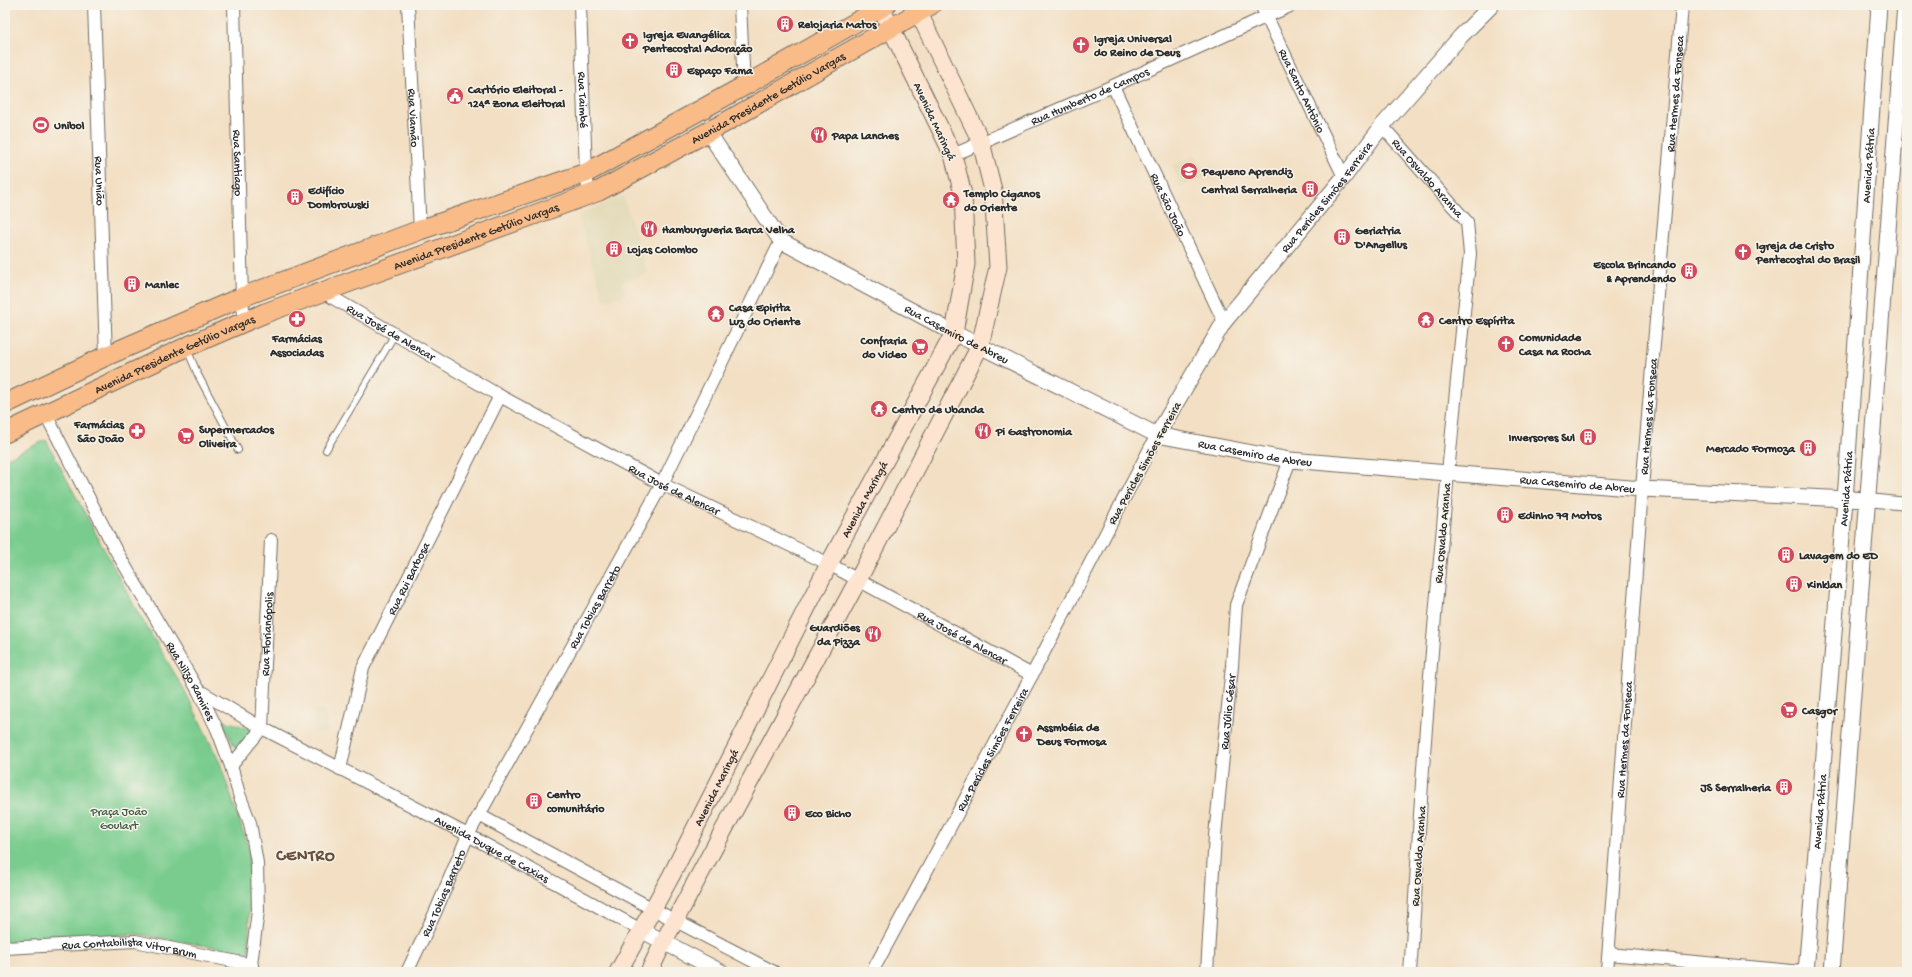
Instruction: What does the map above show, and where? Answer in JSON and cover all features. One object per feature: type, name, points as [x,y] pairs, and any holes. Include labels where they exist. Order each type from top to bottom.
[{"type":"main road","name":"Avenida Presidente Getúlio Vargas","points":[[5,404],[106,356],[242,297],[420,230],[586,173],[744,86],[883,6]]},
{"type":"main road","name":"Avenida Maringá","points":[[618,972],[653,909],[829,564],[954,333],[966,264],[963,194],[952,155],[891,29],[883,6]]},
{"type":"main road","name":"Avenida Presidente Getúlio Vargas","points":[[5,433],[244,321],[599,191],[708,132],[891,29],[922,8]]},
{"type":"main road","points":[[649,972],[664,941],[858,580],[980,346],[998,267],[993,190],[981,142],[922,8]]},
{"type":"street","name":"Rua União","points":[[94,5],[106,356]]},
{"type":"street","name":"Rua Santiago","points":[[234,5],[242,297],[244,321]]},
{"type":"street","name":"Rua Viamão","points":[[408,5],[420,230]]},
{"type":"street","name":"Rua Taimbé","points":[[580,5],[586,173],[589,195]]},
{"type":"street","points":[[740,5],[744,86]]},
{"type":"street","name":"Rua Santo Antônio","points":[[1261,5],[1344,177]]},
{"type":"street","name":"Rua Humberto de Campos","points":[[952,155],[1114,86],[1292,5]]},
{"type":"street","name":"Rua Pericles Simões Ferreira","points":[[872,972],[1032,675],[1157,435],[1224,322],[1344,177],[1382,126],[1461,36],[1492,5]]},
{"type":"street","name":"Rua Hermes da Fonseca","points":[[1607,972],[1642,489],[1682,5]]},
{"type":"street","name":"Avenida Pátria","points":[[1805,972],[1845,500],[1880,5]]},
{"type":"street","name":"Avenida Pátria","points":[[1832,972],[1904,5]]},
{"type":"street","name":"Rua São João","points":[[1114,86],[1224,322]]},
{"type":"street","name":"Rua Osvaldo Aranha","points":[[1382,126],[1467,222],[1470,254],[1447,473],[1425,742],[1418,879],[1410,972]]},
{"type":"street","name":"Rua Casemiro de Abreu","points":[[708,132],[781,241],[954,333],[1157,435],[1290,460],[1642,489],[1868,500],[1907,504]]},
{"type":"street","name":"Rua Tobias Barreto","points":[[407,972],[435,913],[468,835],[662,484],[781,241]]},
{"type":"street","name":"Rua José de Alencar","points":[[323,292],[500,396],[662,484],[829,564],[1032,675]]},
{"type":"street","name":"Rua Rui Barbosa","points":[[340,769],[363,668],[500,396]]},
{"type":"street","name":"Rua Nilzo Ramires","points":[[45,413],[114,549],[198,690],[217,729],[231,766],[239,794],[250,823],[257,863],[258,911],[251,969]]},
{"type":"street","name":"Rua Júlio César","points":[[1207,972],[1215,836],[1232,666],[1236,605],[1290,460]]},
{"type":"street","name":"Rua Florianópolis","points":[[262,728],[271,540]]},
{"type":"street","name":"Avenida Duque de Caxias","points":[[198,690],[262,728],[468,835],[721,972]]},
{"type":"street","points":[[231,766],[262,728]]},
{"type":"street","points":[[1824,739],[1850,742]]},
{"type":"street","name":"Avenida Duque de Caxias","points":[[479,815],[675,921],[774,972]]},
{"type":"street","name":"Rua Contabilista Vitor Brum","points":[[5,948],[136,941],[251,969]]},
{"type":"street","points":[[1609,954],[1805,972]]},
{"type":"lane","points":[[326,450],[394,334]]},
{"type":"lane","points":[[186,347],[198,375],[238,450]]},
{"type":"shaded area","name":"Pequeno Aprendiz","points":[[1196,155],[1206,177],[1181,187],[1172,165]]},
{"type":"shaded area","name":"Lojas Colombo","points":[[623,196],[648,273],[622,283],[626,294],[604,301],[578,215]]},
{"type":"shaded area","points":[[314,710],[325,710],[328,733],[313,733]]},
{"type":"green space","name":"Praça João Goulart","points":[[46,440],[137,611],[184,689],[220,763],[249,850],[249,953],[136,934],[5,942],[5,459]]},
{"type":"green space","points":[[220,719],[256,731],[237,751]]},
{"type":"place","name":"Relojaria Matos","points":[[785,24]]},
{"type":"place","name":"Igreja Evangélica Pentecostal Adoração","points":[[630,41]]},
{"type":"place","name":"Igreja Universal do Reino de Deus","points":[[1081,45]]},
{"type":"place","name":"Espaço Fama","points":[[674,70]]},
{"type":"place","name":"Cartório Eleitoral - 124ª Zona Eleitoral","points":[[455,96]]},
{"type":"place","name":"Unibol","points":[[41,125]]},
{"type":"place","name":"Papa Lanches","points":[[819,135]]},
{"type":"place","name":"Pequeno Aprendiz","points":[[1189,171]]},
{"type":"place","name":"Central Serralheria","points":[[1310,189]]},
{"type":"place","name":"Edifício Dombrowski","points":[[295,197]]},
{"type":"place","name":"Templo Ciganos do Oriente","points":[[951,200]]},
{"type":"place","name":"Hamburgueria Barca Velha","points":[[649,229]]},
{"type":"place","name":"Geriatria D'Angellus","points":[[1342,237]]},
{"type":"place","name":"Lojas Colombo","points":[[614,249]]},
{"type":"place","name":"Igreja de Cristo Pentecostal do Brasil","points":[[1743,252]]},
{"type":"place","name":"Escola Brincando & Aprendendo","points":[[1689,271]]},
{"type":"place","name":"Manlec","points":[[132,284]]},
{"type":"place","name":"Casa Epirita Luz do Oriente","points":[[716,314]]},
{"type":"place","name":"Farmácias Associadas","points":[[297,319]]},
{"type":"place","name":"Centro Espírita","points":[[1426,320]]},
{"type":"place","name":"Comunidade Casa na Rocha","points":[[1506,344]]},
{"type":"place","name":"Confraria do Video","points":[[920,347]]},
{"type":"place","name":"Centro de Ubanda","points":[[879,409]]},
{"type":"place","name":"Farmácias São João","points":[[137,431]]},
{"type":"place","name":"Pi Gastronomia","points":[[983,431]]},
{"type":"place","name":"Supermercados Oliveira","points":[[186,436]]},
{"type":"place","name":"Inversores Sul","points":[[1588,437]]},
{"type":"place","name":"Mercado Formoza","points":[[1808,448]]},
{"type":"place","name":"Edinho 79 Motos","points":[[1505,515]]},
{"type":"place","name":"Lavagem do ED","points":[[1786,555]]},
{"type":"place","name":"Kinklan","points":[[1794,584]]},
{"type":"place","name":"Guardiões da Pizza","points":[[873,634]]},
{"type":"place","name":"Casgor","points":[[1789,710]]},
{"type":"place","name":"Assmbéia de Deus Formosa","points":[[1024,734]]},
{"type":"place","name":"JS Serralheria","points":[[1784,787]]},
{"type":"place","name":"Centro comunitário","points":[[534,801]]},
{"type":"place","name":"Eco Bicho","points":[[792,813]]},
{"type":"district","name":"CENTRO","points":[[306,854]]}]
